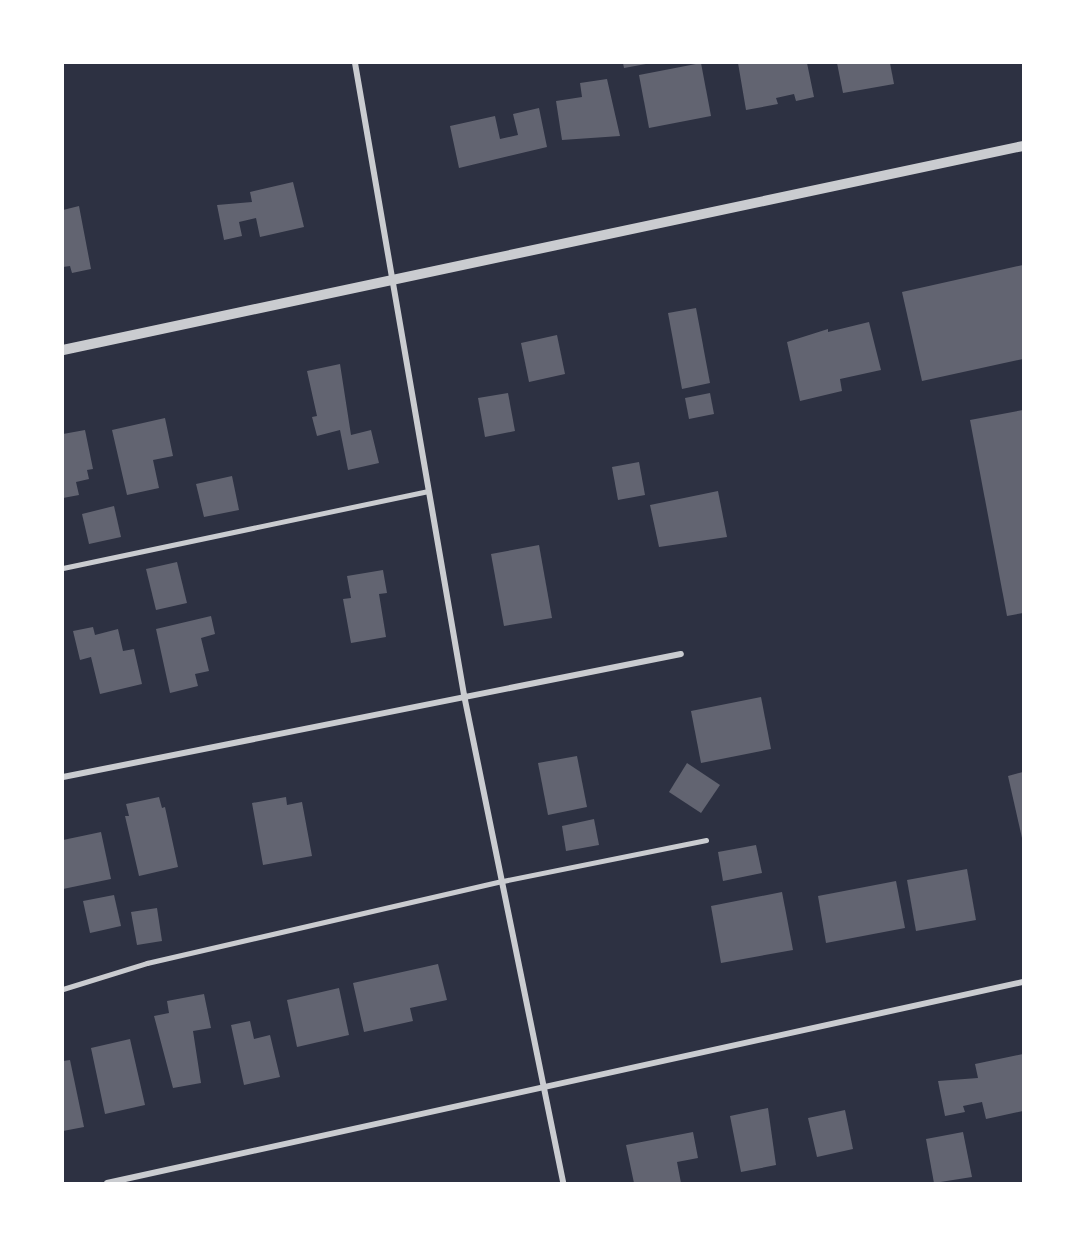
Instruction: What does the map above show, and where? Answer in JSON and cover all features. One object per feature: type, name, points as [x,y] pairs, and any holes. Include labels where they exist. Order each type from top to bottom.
[{"type":"street","points":[[355,63],[464,695],[545,1084],[563,1183]]},
{"type":"street","points":[[63,350],[391,278],[1023,146]]},
{"type":"street","points":[[63,777],[464,695],[681,654]]},
{"type":"street","points":[[107,1183],[545,1084],[1023,982]]},
{"type":"lane","points":[[63,568],[428,491]]},
{"type":"lane","points":[[63,988],[147,963],[503,881],[706,840]]},
{"type":"building","points":[[623,63],[646,63],[646,64],[624,68]]},
{"type":"building","points":[[701,63],[711,116],[649,128],[639,75]]},
{"type":"building","points":[[738,63],[807,63],[814,97],[796,101],[794,94],[776,98],[778,104],[746,110]]},
{"type":"building","points":[[837,63],[890,63],[894,84],[843,93]]},
{"type":"building","points":[[607,79],[620,136],[562,140],[556,101],[582,97],[580,83]]},
{"type":"building","points":[[539,108],[547,147],[459,168],[450,126],[495,116],[500,139],[518,135],[513,114]]},
{"type":"building","points":[[293,182],[304,227],[260,237],[256,218],[239,222],[242,236],[224,240],[217,205],[252,202],[250,192]]},
{"type":"building","points":[[79,206],[91,269],[72,273],[70,266],[63,267],[63,210]]},
{"type":"building","points":[[1023,265],[1023,359],[922,381],[902,292]]},
{"type":"building","points":[[696,308],[710,383],[682,389],[668,313]]},
{"type":"building","points":[[869,322],[881,370],[840,379],[842,391],[800,401],[787,342],[828,329],[828,332]]},
{"type":"building","points":[[557,335],[565,374],[529,382],[521,343]]},
{"type":"building","points":[[340,364],[351,435],[371,430],[379,463],[348,470],[340,430],[317,436],[312,417],[317,416],[307,371]]},
{"type":"building","points":[[508,393],[515,431],[485,437],[478,398]]},
{"type":"building","points":[[710,393],[714,414],[689,419],[685,398]]},
{"type":"building","points":[[1023,410],[1023,613],[1007,616],[970,420]]},
{"type":"building","points":[[165,418],[173,456],[153,460],[159,488],[127,495],[112,430]]},
{"type":"building","points":[[85,430],[93,469],[87,470],[89,479],[76,482],[79,495],[63,498],[63,434]]},
{"type":"building","points":[[639,462],[645,495],[618,500],[612,467]]},
{"type":"building","points":[[232,476],[239,510],[204,517],[196,484]]},
{"type":"building","points":[[718,491],[727,537],[659,547],[650,505]]},
{"type":"building","points":[[114,506],[121,537],[89,544],[82,514]]},
{"type":"building","points":[[539,545],[552,618],[504,626],[491,554]]},
{"type":"building","points":[[177,562],[187,603],[156,610],[146,569]]},
{"type":"building","points":[[383,570],[387,593],[379,594],[386,637],[351,643],[343,599],[351,598],[347,576]]},
{"type":"building","points":[[211,616],[215,634],[201,638],[209,671],[195,674],[198,686],[170,693],[156,629]]},
{"type":"building","points":[[93,627],[95,635],[118,629],[123,651],[134,649],[142,684],[100,694],[91,657],[80,660],[73,631]]},
{"type":"building","points":[[761,697],[771,749],[701,763],[691,711]]},
{"type":"building","points":[[577,756],[587,807],[548,815],[538,763]]},
{"type":"building","points":[[687,763],[720,785],[701,813],[669,792]]},
{"type":"building","points":[[1023,772],[1023,838],[1022,838],[1008,776]]},
{"type":"building","points":[[159,797],[162,808],[165,807],[178,867],[139,876],[125,816],[129,816],[126,804]]},
{"type":"building","points":[[286,797],[287,805],[302,802],[312,856],[263,865],[252,803]]},
{"type":"building","points":[[594,819],[599,845],[566,851],[562,826]]},
{"type":"building","points":[[101,832],[111,879],[63,889],[63,840]]},
{"type":"building","points":[[756,845],[762,873],[723,881],[718,852]]},
{"type":"building","points":[[967,869],[976,920],[916,931],[907,880]]},
{"type":"building","points":[[896,881],[905,928],[826,943],[818,896]]},
{"type":"building","points":[[782,892],[793,950],[721,963],[711,906]]},
{"type":"building","points":[[114,895],[121,926],[90,933],[83,901]]},
{"type":"building","points":[[157,908],[162,941],[137,945],[131,912]]},
{"type":"building","points":[[438,964],[447,1000],[410,1008],[413,1021],[364,1032],[353,983]]},
{"type":"building","points":[[339,988],[349,1035],[297,1047],[287,1000]]},
{"type":"building","points":[[204,994],[211,1028],[193,1031],[201,1083],[173,1088],[154,1016],[169,1013],[167,1001]]},
{"type":"building","points":[[250,1021],[254,1039],[270,1035],[280,1077],[244,1085],[231,1025]]},
{"type":"building","points":[[130,1039],[145,1105],[105,1114],[91,1048]]},
{"type":"building","points":[[1023,1054],[1023,1111],[986,1119],[982,1102],[963,1106],[965,1112],[945,1116],[938,1081],[978,1078],[975,1064]]},
{"type":"building","points":[[70,1060],[84,1127],[63,1131],[63,1061]]},
{"type":"building","points":[[768,1108],[776,1165],[741,1172],[730,1116]]},
{"type":"building","points":[[845,1110],[853,1149],[817,1157],[808,1118]]},
{"type":"building","points":[[693,1132],[698,1158],[677,1162],[681,1183],[634,1183],[626,1145]]},
{"type":"building","points":[[963,1132],[972,1177],[934,1183],[926,1139]]}]
